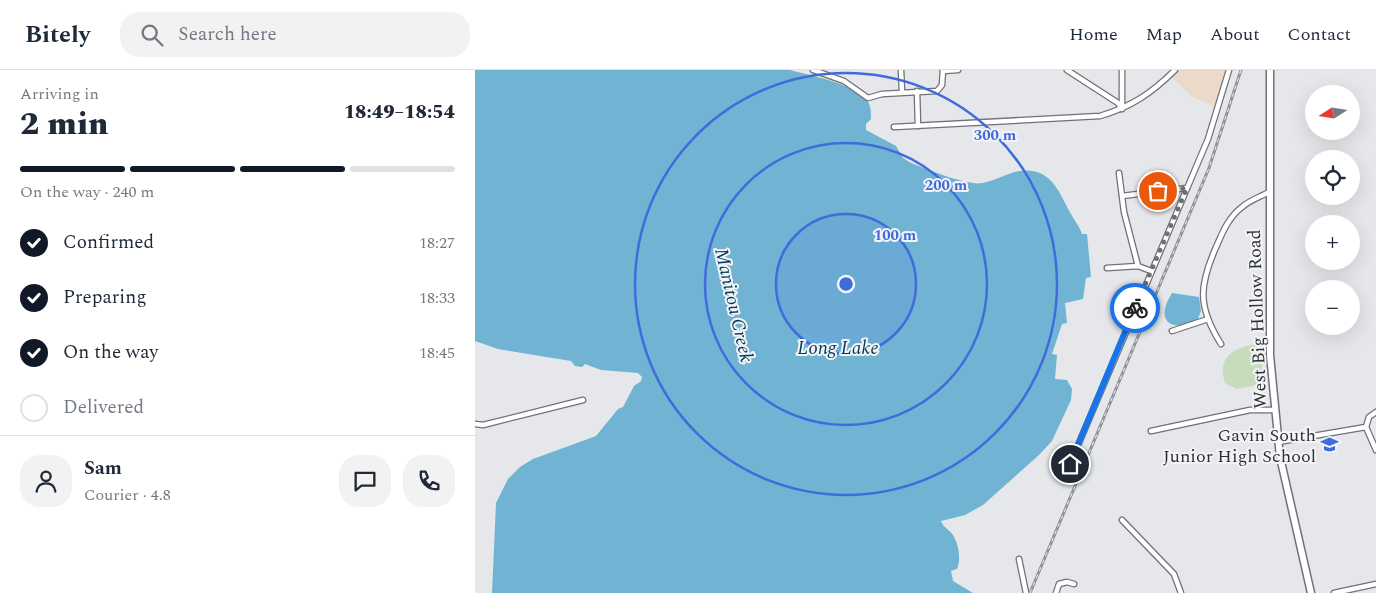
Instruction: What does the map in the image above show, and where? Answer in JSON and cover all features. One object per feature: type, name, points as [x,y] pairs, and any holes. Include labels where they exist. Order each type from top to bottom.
[{"type":"main road","name":"West Big Hollow Road","points":[[1270,70],[1270,356],[1274,410],[1278,442],[1311,593]]},
{"type":"street","points":[[813,70],[844,81],[869,98],[882,94],[940,89],[943,70],[958,70]]},
{"type":"street","points":[[901,70],[902,92]]},
{"type":"street","points":[[1067,70],[1119,103],[1122,109]]},
{"type":"street","points":[[1122,70],[1122,109]]},
{"type":"street","points":[[894,127],[1083,117],[1122,109],[1155,90],[1170,72],[1175,70]]},
{"type":"street","points":[[1070,464],[1215,120],[1229,70]]},
{"type":"street","points":[[917,91],[918,126]]},
{"type":"street","points":[[1119,173],[1122,196],[1138,266]]},
{"type":"street","points":[[1122,196],[1187,188]]},
{"type":"street","points":[[1221,344],[1208,319],[1203,280],[1227,223],[1240,208],[1269,192]]},
{"type":"street","points":[[1107,268],[1138,266],[1151,271]]},
{"type":"street","points":[[1172,331],[1208,319]]},
{"type":"street","points":[[475,424],[483,425],[583,400]]},
{"type":"street","points":[[1151,431],[1250,410],[1274,410]]},
{"type":"street","points":[[1376,412],[1369,417],[1366,427],[1376,450]]},
{"type":"street","points":[[1278,442],[1366,427]]},
{"type":"street","points":[[1122,520],[1174,574],[1181,593]]},
{"type":"street","points":[[1019,559],[1026,593]]},
{"type":"street","points":[[1056,593],[1061,583],[1074,584]]},
{"type":"street","points":[[1334,593],[1376,584]]},
{"type":"shaded area","points":[[1175,70],[1229,70],[1218,108],[1192,97],[1170,75]]},
{"type":"green space","points":[[1251,345],[1256,346],[1263,359],[1261,375],[1264,377],[1261,384],[1237,389],[1225,383],[1223,375],[1224,362],[1231,353]]},
{"type":"sand","points":[[812,70],[844,81],[859,94],[841,85],[811,76]]},
{"type":"water","name":"Long Lake","points":[[475,70],[790,70],[831,81],[861,94],[867,100],[871,109],[871,119],[866,124],[866,130],[896,146],[903,158],[911,163],[965,182],[985,183],[1014,172],[1031,171],[1040,173],[1053,183],[1082,234],[1087,234],[1091,277],[1086,278],[1083,299],[1065,303],[1067,323],[1062,324],[1052,354],[1057,355],[1055,379],[1067,380],[1072,389],[1071,400],[1052,441],[1039,455],[983,505],[965,515],[941,521],[953,535],[958,549],[957,569],[951,571],[953,581],[973,593],[492,593],[496,503],[508,479],[520,467],[533,459],[596,436],[618,409],[623,407],[634,386],[641,381],[642,377],[638,373],[601,370],[585,364],[582,367],[575,366],[571,361],[498,349],[475,341]]},
{"type":"water","points":[[1172,293],[1199,297],[1201,311],[1198,319],[1180,325],[1173,325],[1168,322],[1165,317],[1165,311]]},
{"type":"railway","points":[[1030,593],[1209,168],[1241,70]]},
{"type":"way so far","points":[[1135,308],[1187,188],[1158,191]]},
{"type":"place","name":"Gavin South Junior High School","points":[[1330,445]]},
{"type":"route","points":[[1070,464],[1135,308]]},
{"type":"water label","name":"Manitou Creek","points":[[735,305]]}]
